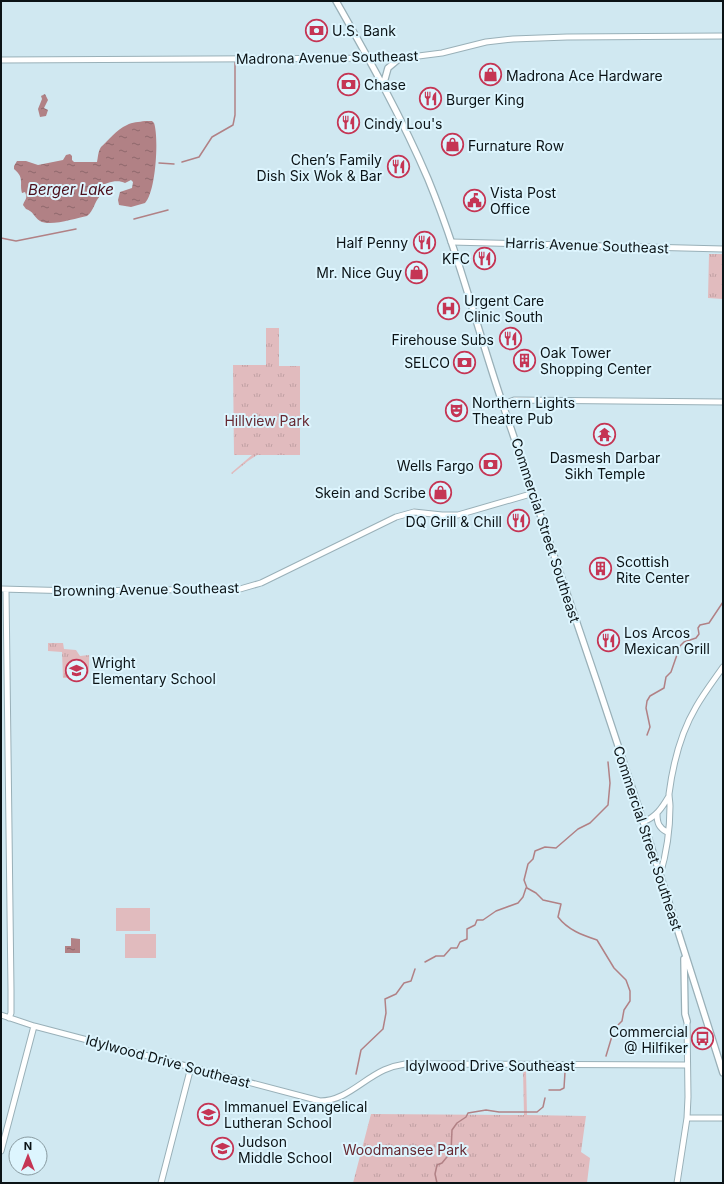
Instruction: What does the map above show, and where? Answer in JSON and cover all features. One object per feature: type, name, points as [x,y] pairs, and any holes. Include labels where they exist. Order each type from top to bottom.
[{"type":"main road","name":"Commercial Street Southeast","points":[[336,1],[407,133],[427,178],[451,242],[503,404],[643,822],[723,1073]]},
{"type":"main road","points":[[383,86],[388,68],[400,58]]},
{"type":"main road","points":[[684,952],[685,1014],[687,1021]]},
{"type":"street","name":"Madrona Avenue Southeast","points":[[1,60],[400,58],[422,56],[486,42],[513,39],[567,37],[723,36]]},
{"type":"street","name":"Harris Avenue Southeast","points":[[451,242],[723,249]]},
{"type":"street","points":[[503,404],[514,400],[723,402]]},
{"type":"street","name":"Browning Avenue Southeast","points":[[4,590],[76,591],[240,589],[266,581],[396,516],[414,512],[458,515],[534,493]]},
{"type":"street","points":[[4,590],[12,1013],[9,1018]]},
{"type":"street","points":[[660,875],[664,861],[668,832],[670,806],[669,796],[675,762],[682,737],[699,701],[723,667]]},
{"type":"street","points":[[643,822],[657,814],[662,809],[669,796]]},
{"type":"street","points":[[657,814],[658,825],[662,830],[668,832]]},
{"type":"street","name":"Idylwood Drive Southeast","points":[[1,1015],[34,1026],[313,1100],[325,1101],[340,1097],[386,1069],[405,1064],[687,1065]]},
{"type":"street","points":[[677,1183],[687,1118],[687,1021]]},
{"type":"street","points":[[1,1150],[34,1026]]},
{"type":"street","points":[[161,1183],[191,1067]]},
{"type":"street","points":[[687,1118],[723,1118]]},
{"type":"green space","points":[[709,254],[723,254],[723,299],[708,298]]},
{"type":"green space","name":"Hillview Park","points":[[266,328],[279,328],[279,366],[300,366],[300,455],[257,455],[232,474],[231,473],[252,455],[234,455],[233,365],[266,365]]},
{"type":"green space","points":[[48,643],[63,643],[64,649],[76,650],[80,656],[89,655],[88,674],[73,674],[73,678],[63,678],[62,652],[48,651]]},
{"type":"green space","points":[[116,908],[150,908],[150,931],[116,931]]},
{"type":"green space","points":[[125,934],[156,934],[156,958],[125,958]]},
{"type":"green space","name":"Woodmansee Park","points":[[523,1070],[526,1070],[527,1115],[586,1116],[581,1152],[590,1158],[587,1183],[353,1183],[371,1114],[524,1115]]},
{"type":"water","points":[[45,94],[48,100],[44,108],[48,110],[46,116],[40,117],[38,109],[42,99],[41,96]]},
{"type":"water","name":"Berger Lake","points":[[152,121],[156,130],[156,164],[152,188],[145,203],[131,207],[119,205],[118,200],[120,192],[132,188],[133,182],[131,180],[125,183],[116,181],[109,182],[103,185],[100,187],[100,196],[89,214],[87,216],[70,220],[56,223],[44,223],[23,205],[26,196],[25,192],[22,193],[21,178],[14,169],[17,161],[26,161],[38,165],[63,160],[66,155],[70,154],[74,162],[97,162],[101,147],[116,132],[129,124]]},
{"type":"water","points":[[71,938],[80,939],[80,953],[65,953],[65,946],[71,946]]},
{"type":"waterway","points":[[182,162],[199,157],[212,137],[233,125],[235,115],[235,62]]},
{"type":"waterway","points":[[159,163],[174,164]]},
{"type":"waterway","points":[[134,219],[168,210]]},
{"type":"waterway","points":[[1,238],[16,241],[76,229]]},
{"type":"waterway","points":[[647,735],[650,727],[646,708],[647,701],[650,696],[664,688],[666,677],[671,672],[680,646],[684,642],[696,638],[699,634],[698,628],[700,625],[709,623],[723,602]]},
{"type":"waterway","points":[[608,762],[610,783],[608,805],[590,823],[578,829],[556,848],[545,847],[535,851],[533,859],[528,864],[524,880],[527,888],[536,893],[543,900],[561,904],[558,917],[562,922],[571,929],[597,940],[614,968],[626,980],[630,991],[630,1001],[624,1010],[622,1021],[614,1029]]},
{"type":"waterway","points":[[425,962],[436,956],[444,956],[451,948],[457,948],[460,942],[467,939],[467,929],[475,925],[477,920],[483,920],[496,911],[518,903],[523,897],[526,888]]},
{"type":"waterway","points":[[356,1074],[361,1050],[383,1029],[386,1013],[385,999],[396,994],[404,983],[411,981],[415,969]]},
{"type":"waterway","points":[[606,1056],[612,1036]]},
{"type":"waterway","points":[[549,1090],[560,1090],[564,1088],[565,1072]]},
{"type":"waterway","points":[[437,1183],[435,1174],[437,1165],[442,1163],[451,1152],[452,1130],[457,1123],[466,1117],[468,1113],[486,1110],[499,1112],[537,1112],[543,1107],[545,1098]]},
{"type":"place","name":"U.S. Bank","points":[[317,30]]},
{"type":"place","name":"Madrona Ace Hardware","points":[[491,75]]},
{"type":"place","name":"Chase","points":[[349,84]]},
{"type":"place","name":"Burger King","points":[[431,99]]},
{"type":"place","name":"Cindy Lou's","points":[[349,123]]},
{"type":"place","name":"Furnature Row","points":[[452,145]]},
{"type":"place","name":"Chen’s Family Dish Six Wok & Bar","points":[[398,167]]},
{"type":"place","name":"Vista Post Office","points":[[474,200]]},
{"type":"place","name":"Half Penny","points":[[424,242]]},
{"type":"place","name":"KFC","points":[[485,258]]},
{"type":"place","name":"Mr. Nice Guy","points":[[417,272]]},
{"type":"place","name":"Urgent Care Clinic South","points":[[449,308]]},
{"type":"place","name":"Firehouse Subs","points":[[510,339]]},
{"type":"place","name":"Oak Tower Shopping Center","points":[[524,360]]},
{"type":"place","name":"SELCO","points":[[465,362]]},
{"type":"place","name":"Northern Lights Theatre Pub","points":[[457,410]]},
{"type":"place","name":"Dasmesh Darbar Sikh Temple","points":[[605,435]]},
{"type":"place","name":"Wells Fargo","points":[[490,465]]},
{"type":"place","name":"Skein and Scribe","points":[[441,492]]},
{"type":"place","name":"DQ Grill & Chill","points":[[518,521]]},
{"type":"place","name":"Scottish Rite Center","points":[[601,569]]},
{"type":"place","name":"Los Arcos Mexican Grill","points":[[609,640]]},
{"type":"place","name":"Wright Elementary School","points":[[77,670]]},
{"type":"place","name":"Commercial @ Hilfiker","points":[[703,1039]]},
{"type":"place","name":"Immanuel Evangelical Lutheran School","points":[[209,1114]]},
{"type":"place","name":"Judson Middle School","points":[[222,1149]]}]
